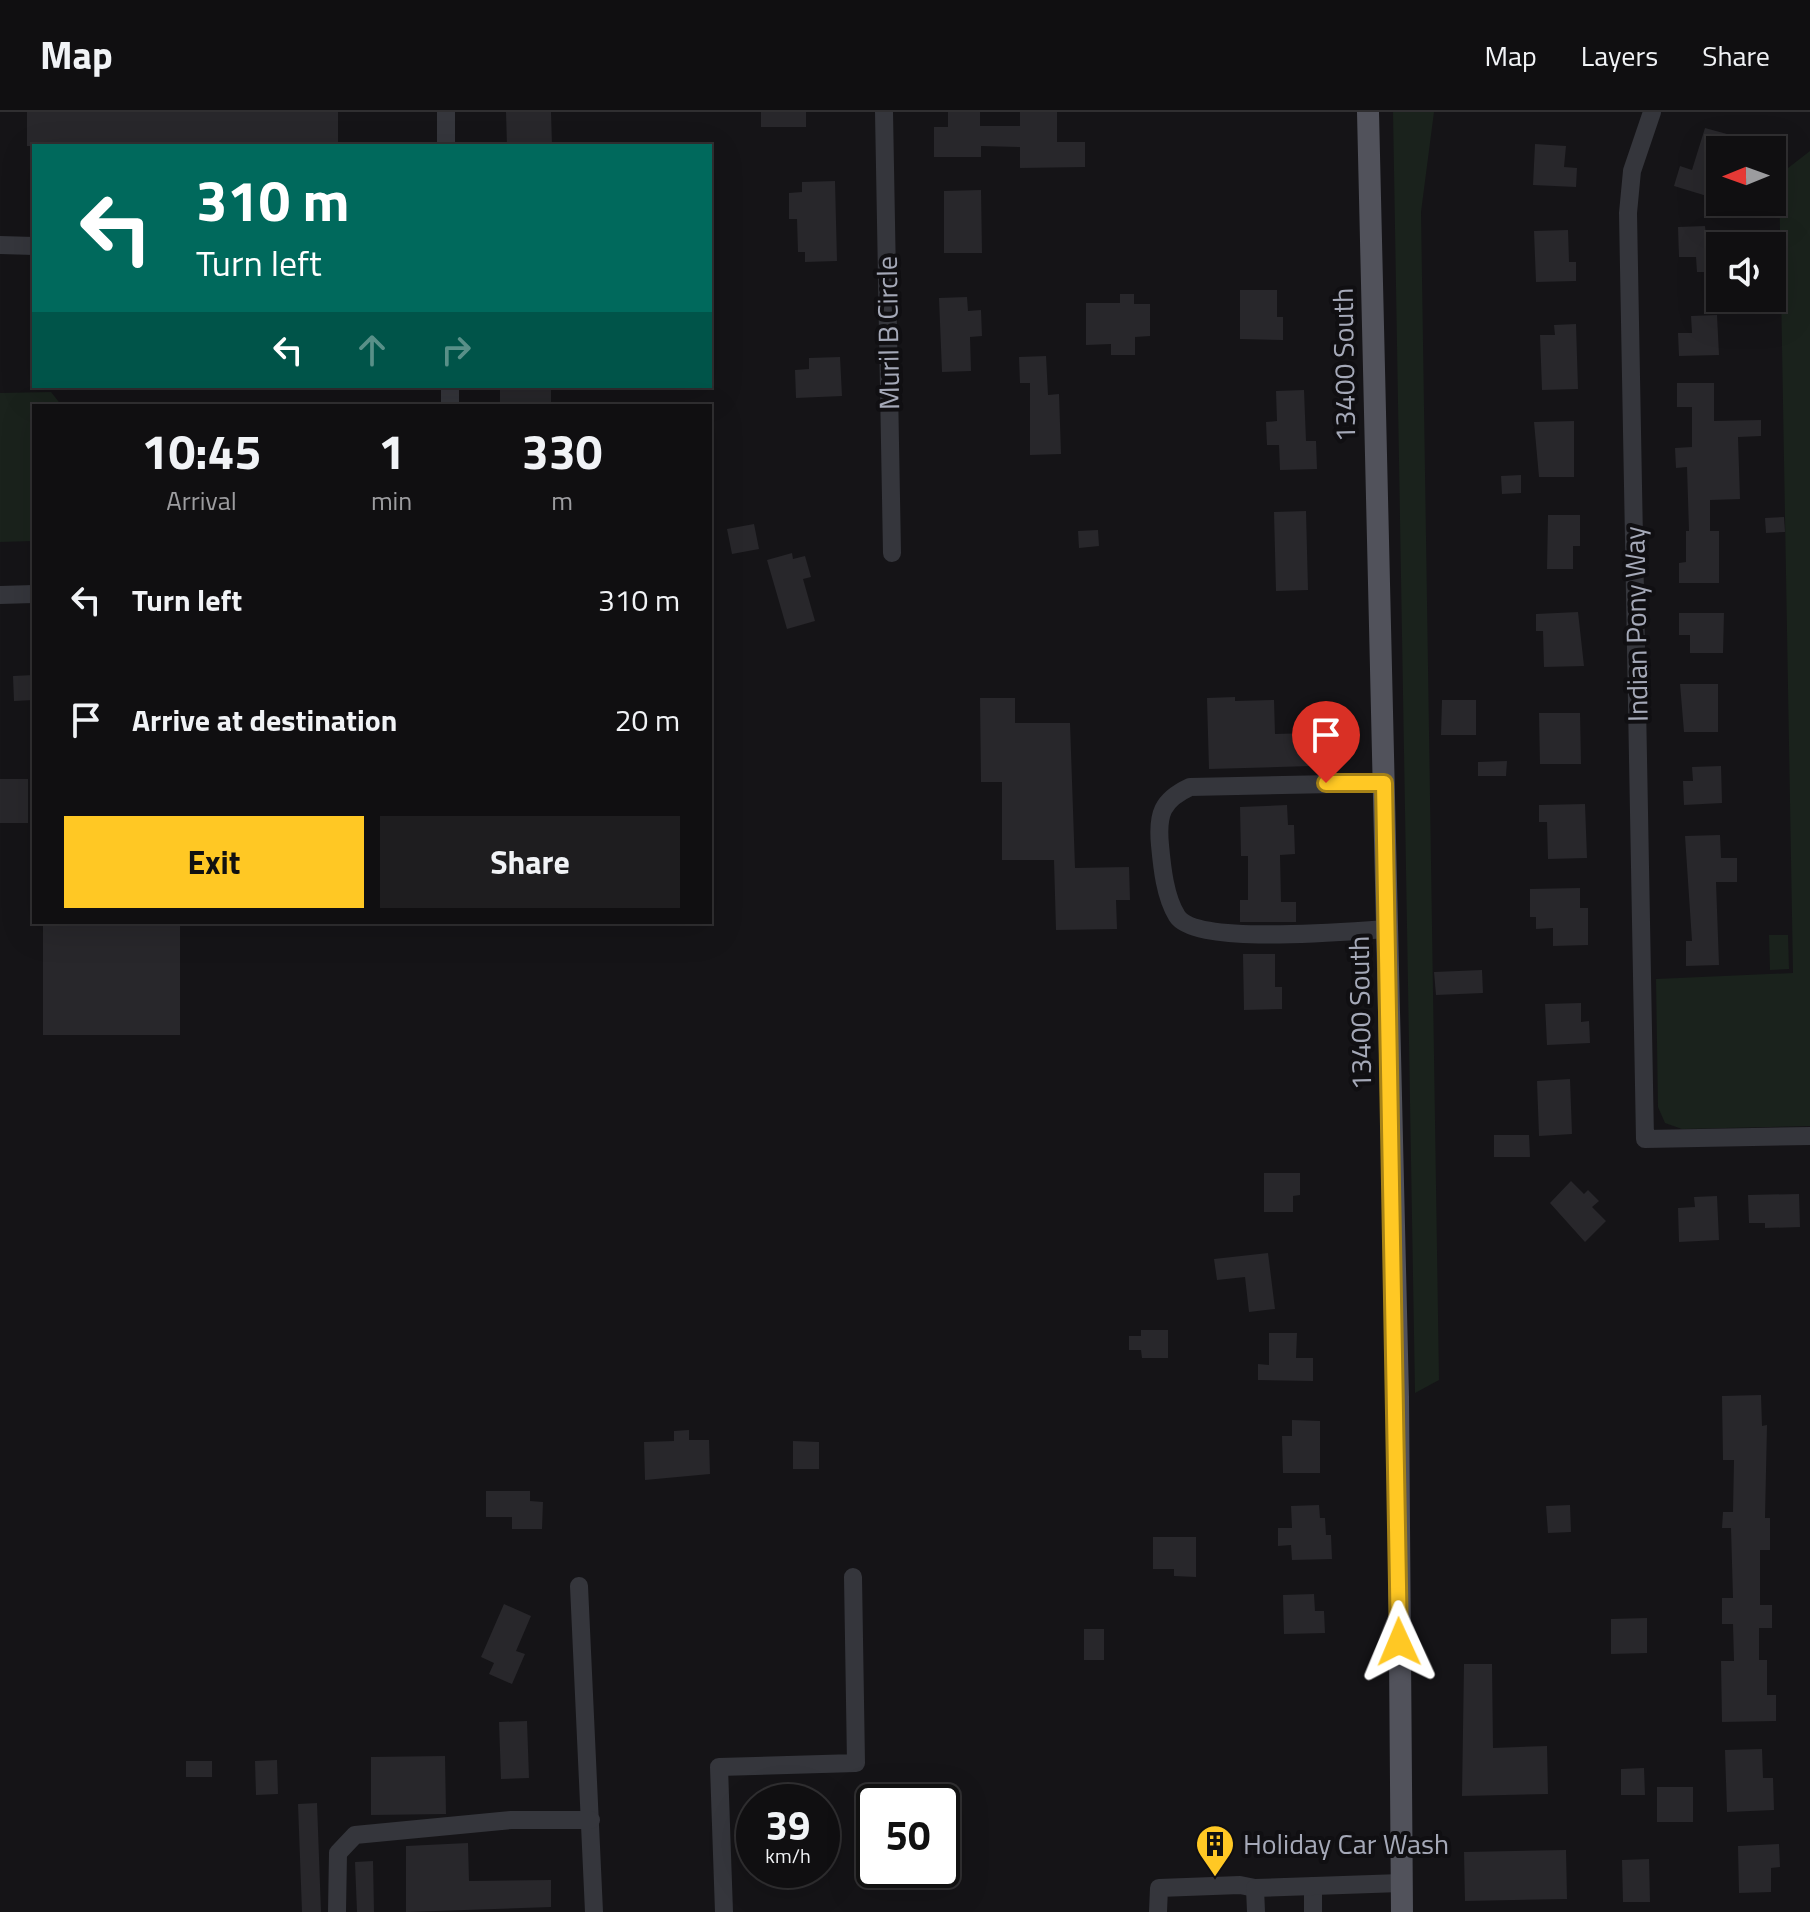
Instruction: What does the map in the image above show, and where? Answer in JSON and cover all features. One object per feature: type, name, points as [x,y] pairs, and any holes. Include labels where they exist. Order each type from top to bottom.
[{"type":"main road","name":"13400 South","points":[[1368,112],[1398,1381],[1402,1912]]},
{"type":"street","points":[[446,112],[446,144]]},
{"type":"street","name":"Muril B Circle","points":[[884,112],[892,553]]},
{"type":"street","name":"Indian Pony Way","points":[[1652,112],[1637,151],[1628,213],[1645,1139],[1810,1136]]},
{"type":"street","points":[[0,245],[32,246]]},
{"type":"street","points":[[0,595],[32,594]]},
{"type":"street","points":[[1384,783],[1190,787],[1171,796],[1158,821],[1162,871],[1178,918],[1199,931],[1232,935],[1388,929]]},
{"type":"street","points":[[724,1912],[719,1767],[856,1763],[853,1577]]},
{"type":"street","points":[[579,1586],[594,1912]]},
{"type":"street","points":[[337,1912],[338,1853],[355,1835],[511,1820],[591,1820]]},
{"type":"street","points":[[1158,1912],[1159,1888],[1401,1883]]},
{"type":"street","points":[[1313,1886],[1313,1912]]},
{"type":"street","points":[[1255,1888],[1256,1912]]},
{"type":"shaded area","points":[[1393,112],[1434,112],[1421,212],[1439,1380],[1415,1393]]},
{"type":"shaded area","points":[[1810,151],[1810,1126],[1682,1129],[1665,1123],[1658,1107],[1656,979],[1793,973],[1781,312],[1786,312],[1786,232],[1780,232],[1780,216],[1786,216],[1786,170]]},
{"type":"shaded area","points":[[51,392],[60,404],[32,404],[32,541],[0,542],[0,393]]},
{"type":"shaded area","points":[[1769,935],[1788,935],[1789,969],[1770,970]]},
{"type":"building","points":[[27,112],[338,112],[338,144],[27,146]]},
{"type":"building","points":[[506,112],[551,112],[552,144],[507,144]]},
{"type":"building","points":[[761,112],[806,112],[806,127],[761,127]]},
{"type":"building","points":[[948,112],[980,112],[980,126],[1020,126],[1020,112],[1057,112],[1057,142],[1085,142],[1085,167],[1020,168],[1020,147],[981,146],[981,157],[934,157],[934,127],[948,127]]},
{"type":"building","points":[[1705,128],[1727,134],[1706,136],[1706,196],[1674,186],[1680,166],[1692,170]]},
{"type":"building","points":[[1535,144],[1566,146],[1564,167],[1577,168],[1576,187],[1533,185]]},
{"type":"building","points":[[835,181],[837,261],[805,262],[805,252],[798,252],[797,219],[789,219],[789,193],[802,192],[802,182]]},
{"type":"building","points":[[981,190],[982,253],[944,253],[944,191]]},
{"type":"building","points":[[1705,226],[1706,272],[1697,272],[1696,257],[1679,257],[1678,227]]},
{"type":"building","points":[[1568,230],[1569,262],[1576,262],[1576,281],[1536,282],[1534,231]]},
{"type":"building","points":[[1240,290],[1277,290],[1277,317],[1283,317],[1283,340],[1240,339]]},
{"type":"building","points":[[1120,294],[1134,294],[1134,304],[1150,304],[1150,336],[1135,337],[1135,355],[1111,355],[1111,344],[1086,345],[1086,303],[1120,303]]},
{"type":"building","points":[[967,297],[968,311],[981,310],[982,336],[970,337],[971,371],[942,372],[939,298]]},
{"type":"building","points":[[1717,315],[1719,355],[1679,356],[1678,333],[1692,333],[1691,316]]},
{"type":"building","points":[[1576,324],[1578,389],[1542,390],[1540,335],[1555,335],[1554,325]]},
{"type":"building","points":[[1046,356],[1048,395],[1059,394],[1061,454],[1030,455],[1030,383],[1020,383],[1019,357]]},
{"type":"building","points":[[840,357],[842,396],[796,398],[795,370],[809,369],[809,358]]},
{"type":"building","points":[[1677,383],[1714,383],[1714,421],[1761,420],[1761,436],[1738,437],[1740,499],[1710,500],[1710,531],[1719,531],[1719,583],[1679,583],[1679,563],[1686,562],[1686,531],[1689,531],[1687,467],[1676,468],[1675,448],[1692,447],[1692,407],[1677,407]]},
{"type":"building","points":[[500,388],[551,388],[551,404],[500,404]]},
{"type":"building","points":[[1304,390],[1306,441],[1316,441],[1317,469],[1280,470],[1279,445],[1267,445],[1266,422],[1277,421],[1276,391]]},
{"type":"building","points":[[1574,421],[1574,477],[1539,477],[1534,422]]},
{"type":"building","points":[[1521,475],[1521,493],[1502,494],[1501,476]]},
{"type":"building","points":[[1306,511],[1308,590],[1276,591],[1274,512]]},
{"type":"building","points":[[1548,515],[1580,515],[1580,546],[1573,546],[1573,569],[1547,569]]},
{"type":"building","points":[[1784,517],[1785,532],[1766,533],[1765,518]]},
{"type":"building","points":[[754,524],[759,549],[732,554],[727,529]]},
{"type":"building","points":[[1098,530],[1099,546],[1079,548],[1078,531]]},
{"type":"building","points":[[792,553],[793,559],[805,556],[811,577],[803,579],[815,621],[787,629],[767,560]]},
{"type":"building","points":[[1578,612],[1584,666],[1544,667],[1543,631],[1536,631],[1536,614]]},
{"type":"building","points":[[1679,613],[1724,613],[1723,653],[1690,653],[1690,635],[1679,635]]},
{"type":"building","points":[[32,675],[32,700],[14,701],[13,676]]},
{"type":"building","points":[[1680,684],[1718,684],[1718,732],[1684,732]]},
{"type":"building","points":[[1235,697],[1235,701],[1274,700],[1275,734],[1310,733],[1311,766],[1209,769],[1207,698]]},
{"type":"building","points":[[980,698],[1015,698],[1015,723],[1070,723],[1075,868],[1129,867],[1130,900],[1116,900],[1117,929],[1056,930],[1054,860],[1002,860],[1002,782],[981,782]]},
{"type":"building","points":[[1442,700],[1476,700],[1476,735],[1441,735]]},
{"type":"building","points":[[1539,713],[1580,713],[1581,764],[1540,764]]},
{"type":"building","points":[[1507,761],[1506,776],[1478,776],[1478,762]]},
{"type":"building","points":[[1721,766],[1722,803],[1684,805],[1683,781],[1693,781],[1692,767]]},
{"type":"building","points":[[0,779],[28,779],[28,823],[0,823]]},
{"type":"building","points":[[1585,804],[1587,858],[1548,859],[1547,822],[1539,822],[1539,805]]},
{"type":"building","points":[[1287,805],[1288,825],[1294,825],[1295,854],[1280,855],[1281,902],[1296,902],[1296,922],[1240,922],[1240,900],[1248,900],[1248,856],[1241,856],[1240,807]]},
{"type":"building","points":[[1720,835],[1721,858],[1737,858],[1737,882],[1716,882],[1719,965],[1686,966],[1686,941],[1692,941],[1685,836]]},
{"type":"building","points":[[1580,888],[1580,908],[1588,908],[1588,945],[1553,946],[1553,928],[1536,929],[1536,917],[1530,917],[1530,889]]},
{"type":"building","points":[[43,924],[180,924],[180,1035],[43,1035]]},
{"type":"building","points":[[1243,954],[1275,954],[1275,987],[1282,987],[1282,1009],[1244,1010]]},
{"type":"building","points":[[1482,970],[1483,993],[1436,995],[1434,972]]},
{"type":"building","points":[[1581,1003],[1581,1022],[1589,1021],[1590,1043],[1547,1045],[1545,1004]]},
{"type":"building","points":[[1570,1079],[1572,1134],[1539,1136],[1537,1081]]},
{"type":"building","points":[[1494,1135],[1529,1135],[1530,1157],[1494,1157]]},
{"type":"building","points":[[1264,1173],[1300,1173],[1300,1195],[1293,1196],[1293,1212],[1264,1212]]},
{"type":"building","points":[[1571,1181],[1584,1194],[1588,1190],[1599,1201],[1592,1207],[1606,1221],[1585,1242],[1550,1203]]},
{"type":"building","points":[[1799,1194],[1800,1227],[1765,1228],[1765,1223],[1749,1223],[1748,1195]]},
{"type":"building","points":[[1717,1196],[1719,1240],[1679,1242],[1678,1208],[1695,1207],[1694,1197]]},
{"type":"building","points":[[1268,1253],[1275,1309],[1249,1312],[1245,1277],[1217,1280],[1214,1259]]},
{"type":"building","points":[[1141,1330],[1168,1330],[1168,1358],[1142,1358],[1141,1350],[1129,1350],[1129,1336],[1141,1336]]},
{"type":"building","points":[[1269,1333],[1297,1333],[1296,1358],[1313,1358],[1313,1381],[1258,1380],[1258,1364],[1269,1365]]},
{"type":"building","points":[[1761,1395],[1762,1426],[1767,1425],[1765,1518],[1770,1518],[1770,1550],[1760,1550],[1760,1605],[1772,1605],[1772,1628],[1759,1628],[1759,1660],[1767,1660],[1767,1695],[1776,1695],[1776,1721],[1722,1722],[1721,1661],[1734,1661],[1733,1624],[1722,1624],[1722,1598],[1733,1598],[1731,1528],[1722,1528],[1723,1512],[1733,1512],[1734,1460],[1723,1460],[1722,1396]]},
{"type":"building","points":[[1292,1420],[1320,1421],[1320,1473],[1283,1473],[1282,1436],[1292,1436]]},
{"type":"building","points":[[689,1430],[689,1440],[709,1440],[710,1474],[645,1480],[644,1442],[674,1441],[674,1431]]},
{"type":"building","points":[[793,1441],[819,1442],[819,1469],[793,1469]]},
{"type":"building","points":[[486,1491],[530,1491],[530,1501],[543,1502],[542,1529],[512,1529],[512,1517],[486,1517]]},
{"type":"building","points":[[1319,1505],[1320,1518],[1325,1518],[1326,1535],[1331,1535],[1332,1559],[1292,1560],[1291,1545],[1278,1546],[1278,1528],[1292,1528],[1291,1506]]},
{"type":"building","points":[[1570,1505],[1571,1532],[1548,1533],[1546,1506]]},
{"type":"building","points":[[1153,1537],[1196,1537],[1196,1577],[1174,1576],[1174,1569],[1153,1569]]},
{"type":"building","points":[[1314,1594],[1315,1611],[1324,1611],[1325,1633],[1284,1634],[1283,1595]]},
{"type":"building","points":[[504,1604],[531,1616],[516,1651],[525,1654],[512,1684],[489,1674],[494,1663],[481,1657]]},
{"type":"building","points":[[1647,1618],[1647,1653],[1611,1654],[1611,1619]]},
{"type":"building","points":[[1084,1629],[1104,1629],[1104,1660],[1084,1660]]},
{"type":"building","points":[[1464,1664],[1492,1664],[1493,1748],[1547,1746],[1548,1794],[1462,1796]]},
{"type":"building","points":[[527,1721],[529,1778],[501,1779],[499,1722]]},
{"type":"building","points":[[1762,1749],[1763,1778],[1773,1778],[1774,1810],[1727,1812],[1725,1750]]},
{"type":"building","points":[[445,1756],[446,1814],[371,1815],[371,1757]]},
{"type":"building","points":[[277,1760],[278,1794],[256,1795],[255,1761]]},
{"type":"building","points":[[186,1761],[212,1761],[212,1777],[186,1777]]},
{"type":"building","points":[[1644,1768],[1645,1795],[1621,1795],[1621,1769]]},
{"type":"building","points":[[1657,1787],[1693,1787],[1693,1822],[1657,1822]]},
{"type":"building","points":[[317,1803],[321,1912],[302,1912],[298,1804]]},
{"type":"building","points":[[468,1843],[469,1881],[551,1880],[551,1907],[406,1912],[406,1846]]},
{"type":"building","points":[[1779,1844],[1780,1867],[1771,1868],[1771,1892],[1739,1893],[1738,1846]]},
{"type":"building","points":[[1566,1850],[1567,1899],[1465,1901],[1464,1852]]},
{"type":"building","points":[[1649,1859],[1650,1902],[1623,1902],[1622,1860]]},
{"type":"building","points":[[373,1861],[374,1912],[357,1912],[355,1862]]},
{"type":"place","name":"Holiday Car Wash","points":[[1215,1878]]},
{"type":"route","points":[[1326,783],[1384,783],[1398,1397],[1399,1642]]}]
